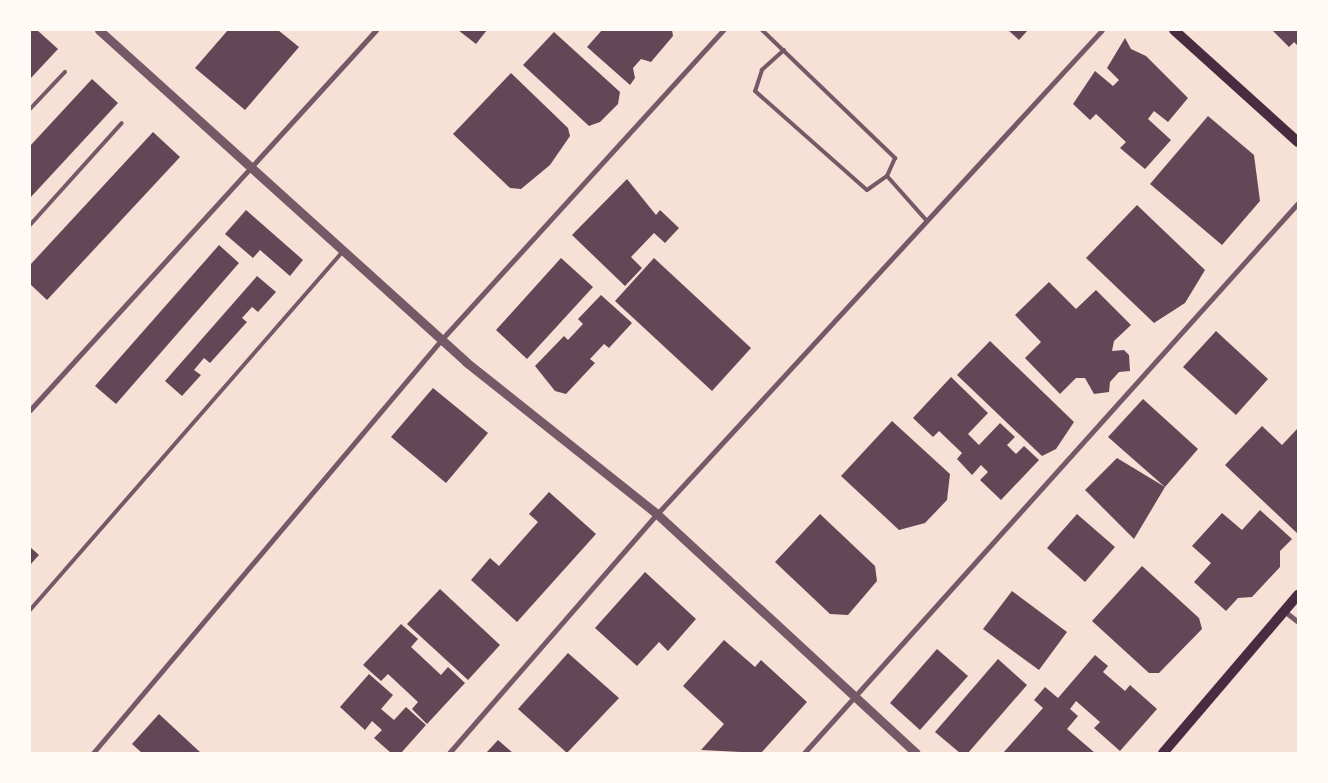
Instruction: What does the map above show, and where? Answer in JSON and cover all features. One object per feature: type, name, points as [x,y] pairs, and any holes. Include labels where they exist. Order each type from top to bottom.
[{"type":"main road","points":[[1174,30],[1298,142]]},
{"type":"main road","points":[[1163,753],[1298,595]]},
{"type":"street","points":[[99,30],[250,170],[442,339],[657,514],[916,753]]},
{"type":"street","points":[[30,410],[376,30]]},
{"type":"street","points":[[93,753],[442,339],[723,30]]},
{"type":"street","points":[[449,753],[657,514],[1102,30]]},
{"type":"street","points":[[804,753],[1298,203]]},
{"type":"street","points":[[1284,611],[1298,622]]},
{"type":"lane","points":[[762,30],[784,50],[895,158],[888,176],[867,190],[755,90],[762,70],[784,50]]},
{"type":"lane","points":[[30,109],[64,72]]},
{"type":"lane","points":[[30,225],[122,122]]},
{"type":"lane","points":[[888,176],[927,220]]},
{"type":"lane","points":[[30,610],[342,252]]},
{"type":"building","points":[[30,30],[37,30],[58,49],[30,79]]},
{"type":"building","points":[[228,30],[278,30],[299,47],[245,110],[195,68]]},
{"type":"building","points":[[458,30],[487,30],[476,44]]},
{"type":"building","points":[[602,30],[672,30],[673,36],[651,62],[641,59],[633,68],[635,78],[630,85],[587,47]]},
{"type":"building","points":[[1008,30],[1028,30],[1019,40]]},
{"type":"building","points":[[1272,30],[1298,30],[1298,46],[1294,42],[1289,47]]},
{"type":"building","points":[[554,32],[620,92],[618,104],[600,122],[589,126],[523,65]]},
{"type":"building","points":[[1125,38],[1131,49],[1146,56],[1188,98],[1168,122],[1154,111],[1148,119],[1171,140],[1145,169],[1120,148],[1126,142],[1096,114],[1090,120],[1073,104],[1095,71],[1113,86],[1119,80],[1107,68]]},
{"type":"building","points":[[511,73],[568,128],[570,136],[550,165],[521,189],[510,188],[453,134]]},
{"type":"building","points":[[92,79],[118,103],[30,198],[30,146]]},
{"type":"building","points":[[1208,116],[1254,155],[1260,201],[1222,245],[1150,184]]},
{"type":"building","points":[[153,132],[180,157],[47,300],[30,284],[30,265]]},
{"type":"building","points":[[627,179],[656,215],[660,210],[679,228],[665,243],[654,233],[631,257],[642,268],[625,286],[572,235]]},
{"type":"building","points":[[1137,205],[1205,270],[1185,303],[1154,323],[1086,258]]},
{"type":"building","points":[[246,210],[303,260],[290,276],[260,250],[253,258],[225,234]]},
{"type":"building","points":[[219,245],[239,263],[116,404],[95,386]]},
{"type":"building","points":[[561,258],[593,287],[527,359],[496,330]]},
{"type":"building","points":[[654,258],[751,348],[712,391],[615,301]]},
{"type":"building","points":[[257,276],[276,292],[258,312],[252,307],[242,318],[247,322],[210,363],[204,358],[194,370],[201,375],[182,396],[165,381]]},
{"type":"building","points":[[1049,282],[1076,309],[1096,290],[1131,325],[1114,341],[1112,351],[1124,350],[1129,355],[1130,371],[1119,372],[1110,382],[1109,392],[1094,394],[1085,378],[1076,378],[1060,394],[1025,358],[1041,342],[1015,315]]},
{"type":"building","points":[[601,295],[632,323],[609,348],[604,344],[590,359],[595,363],[566,394],[555,391],[535,366],[564,336],[568,340],[583,324],[578,319]]},
{"type":"building","points":[[1216,331],[1268,379],[1236,415],[1183,367]]},
{"type":"building","points":[[990,341],[1074,422],[1056,449],[1042,456],[957,375]]},
{"type":"building","points":[[951,377],[988,413],[968,434],[979,445],[1000,423],[1015,437],[1007,445],[1016,454],[1024,446],[1039,460],[1001,500],[980,480],[988,472],[981,465],[972,475],[957,459],[962,453],[939,431],[933,437],[913,418]]},
{"type":"building","points":[[433,388],[488,433],[446,483],[391,437]]},
{"type":"building","points":[[1143,399],[1198,449],[1165,487],[1108,437]]},
{"type":"building","points":[[892,421],[950,474],[947,500],[925,523],[899,530],[841,476]]},
{"type":"building","points":[[1262,426],[1282,445],[1298,428],[1298,534],[1225,465]]},
{"type":"building","points":[[1117,458],[1165,487],[1134,539],[1085,490]]},
{"type":"building","points":[[549,492],[596,534],[517,622],[471,580],[490,558],[499,566],[538,522],[529,514]]},
{"type":"building","points":[[1260,510],[1292,539],[1280,551],[1280,567],[1252,597],[1238,598],[1226,611],[1194,582],[1211,563],[1192,546],[1222,513],[1242,530]]},
{"type":"building","points":[[820,514],[875,566],[877,581],[848,615],[830,614],[775,562]]},
{"type":"building","points":[[1077,514],[1115,547],[1085,582],[1047,548]]},
{"type":"building","points":[[30,547],[39,555],[30,565]]},
{"type":"building","points":[[1142,566],[1199,618],[1202,629],[1159,673],[1149,673],[1092,621]]},
{"type":"building","points":[[645,572],[696,619],[668,651],[659,642],[637,666],[595,628]]},
{"type":"building","points":[[440,589],[500,645],[468,680],[407,624]]},
{"type":"building","points":[[1012,591],[1067,632],[1039,670],[983,629]]},
{"type":"building","points":[[401,624],[418,639],[411,647],[441,675],[448,667],[465,683],[427,724],[412,709],[418,702],[388,674],[381,681],[363,665]]},
{"type":"building","points":[[724,640],[755,667],[761,660],[807,702],[761,753],[701,750],[724,724],[683,686]]},
{"type":"building","points":[[937,649],[968,676],[920,730],[890,703]]},
{"type":"building","points":[[568,653],[619,698],[567,753],[518,709]]},
{"type":"building","points":[[1095,655],[1108,666],[1103,672],[1125,691],[1130,685],[1157,709],[1120,751],[1094,728],[1100,722],[1076,701],[1070,709],[1078,716],[1067,729],[1095,753],[1003,753],[1043,708],[1034,700],[1045,687],[1058,698]]},
{"type":"building","points":[[998,659],[1027,685],[968,753],[960,753],[935,732]]},
{"type":"building","points":[[369,674],[393,695],[381,709],[394,720],[406,707],[426,725],[401,753],[391,753],[374,738],[382,730],[372,721],[365,730],[340,707]]},
{"type":"building","points":[[159,714],[201,753],[142,753],[132,744]]},
{"type":"building","points":[[498,740],[513,753],[486,753]]}]
